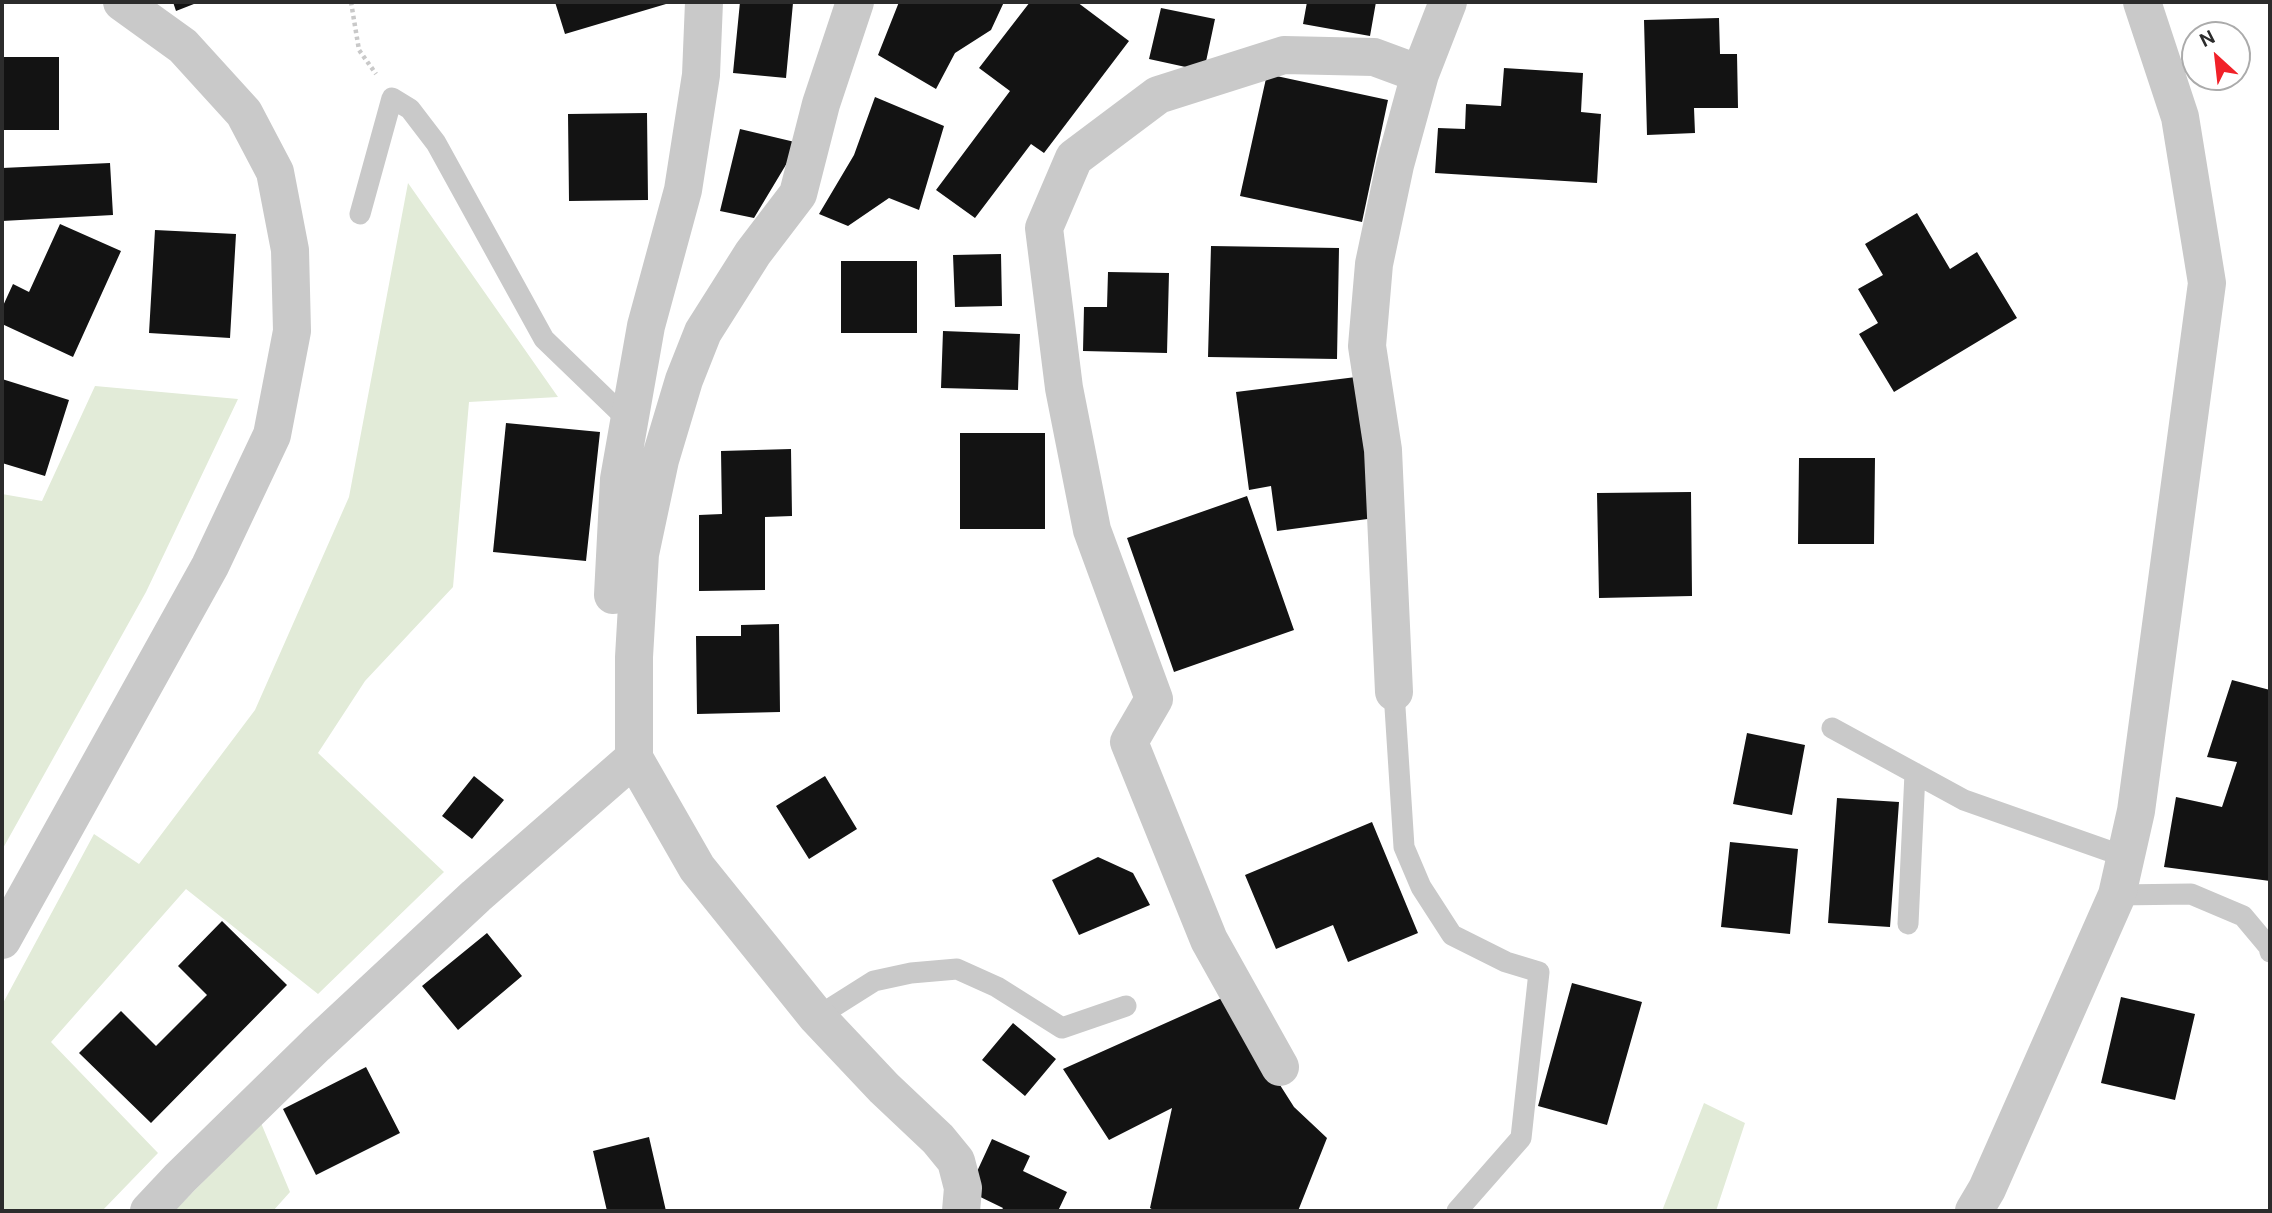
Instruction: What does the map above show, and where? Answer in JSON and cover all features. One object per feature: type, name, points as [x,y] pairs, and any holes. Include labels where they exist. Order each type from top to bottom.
[{"type":"street","points":[[2,940],[210,566],[272,435],[292,331],[290,250],[275,172],[244,113],[183,46],[122,2]]},
{"type":"street","points":[[634,718],[612,610],[619,479],[646,326],[683,190],[701,75],[704,2]]},
{"type":"street","points":[[855,2],[821,104],[797,194],[753,253],[703,332],[684,380],[660,460],[640,554],[634,758],[697,868],[817,1017],[884,1088],[938,1139],[956,1161],[962,1188],[961,1211]]},
{"type":"street","points":[[1394,692],[1383,450],[1367,346],[1374,264],[1395,165],[1420,74],[1448,2]]},
{"type":"street","points":[[1974,1211],[1987,1189],[2117,895],[2136,811],[2207,283],[2180,117],[2142,2]]},
{"type":"street","points":[[1280,1067],[1209,940],[1129,743],[1154,699],[1092,530],[1064,388],[1044,228],[1074,158],[1158,96],[1284,55],[1374,57],[1420,74]]},
{"type":"street","points":[[149,1211],[326,1035],[476,896],[634,758]]},
{"type":"lane","points":[[360,214],[392,98],[410,109],[436,143],[544,339],[628,421]]},
{"type":"lane","points":[[1394,692],[1404,847],[1421,887],[1452,935],[1507,961],[1539,972],[1521,1138],[1457,1211]]},
{"type":"lane","points":[[1832,728],[1964,800],[2126,857]]},
{"type":"lane","points":[[1908,924],[1915,773]]},
{"type":"lane","points":[[2117,895],[2192,894],[2243,916],[2269,947],[2270,952]]},
{"type":"lane","points":[[817,1017],[874,981],[911,973],[957,969],[997,987],[1062,1028],[1126,1006]]},
{"type":"path","points":[[351,2],[359,50],[392,98]]},
{"type":"green space","points":[[408,183],[558,397],[469,402],[453,587],[365,681],[318,753],[444,872],[318,994],[186,889],[51,1042],[158,1153],[102,1211],[2,1211],[2,1005],[94,834],[139,864],[255,710],[349,497]]},
{"type":"green space","points":[[95,386],[238,399],[146,592],[2,850],[2,494],[42,501]]},
{"type":"green space","points":[[1704,1103],[1745,1123],[1716,1211],[1662,1211]]},
{"type":"green space","points":[[261,1123],[290,1192],[273,1211],[174,1211]]},
{"type":"building","points":[[173,2],[199,2],[176,11]]},
{"type":"building","points":[[555,2],[666,2],[666,4],[565,34]]},
{"type":"building","points":[[740,2],[793,3],[786,78],[733,73]]},
{"type":"building","points":[[899,2],[1004,2],[991,30],[955,53],[936,89],[878,55]]},
{"type":"building","points":[[1030,2],[1077,2],[1129,41],[1044,153],[1031,144],[975,218],[936,190],[1010,91],[979,68]]},
{"type":"building","points":[[1307,2],[1376,2],[1370,36],[1303,24]]},
{"type":"building","points":[[1161,8],[1215,19],[1204,71],[1149,59]]},
{"type":"building","points":[[1719,18],[1720,54],[1737,54],[1738,108],[1694,108],[1695,133],[1647,135],[1644,20]]},
{"type":"building","points":[[2,57],[59,57],[59,130],[2,130]]},
{"type":"building","points":[[1504,68],[1583,73],[1581,112],[1601,114],[1597,183],[1435,173],[1438,128],[1465,129],[1466,104],[1501,106]]},
{"type":"building","points":[[1267,74],[1388,100],[1362,222],[1240,196]]},
{"type":"building","points":[[875,97],[944,126],[919,210],[889,198],[848,226],[819,214],[854,155]]},
{"type":"building","points":[[647,113],[648,200],[569,201],[568,114]]},
{"type":"building","points":[[740,129],[799,143],[754,218],[720,211]]},
{"type":"building","points":[[110,163],[113,215],[2,221],[2,168]]},
{"type":"building","points":[[1917,213],[1950,269],[1977,252],[2017,318],[1894,392],[1859,334],[1878,323],[1858,289],[1883,275],[1865,244]]},
{"type":"building","points":[[60,224],[121,251],[73,357],[2,324],[2,308],[13,284],[29,292]]},
{"type":"building","points":[[155,230],[236,234],[230,338],[149,333]]},
{"type":"building","points":[[1211,246],[1339,248],[1337,359],[1208,357]]},
{"type":"building","points":[[1001,254],[1002,306],[955,307],[953,255]]},
{"type":"building","points":[[841,261],[917,261],[917,333],[841,333]]},
{"type":"building","points":[[1108,272],[1169,273],[1167,353],[1083,351],[1084,307],[1107,307]]},
{"type":"building","points":[[943,331],[1020,334],[1018,390],[941,388]]},
{"type":"building","points":[[1356,377],[1375,518],[1277,531],[1271,486],[1249,490],[1236,392]]},
{"type":"building","points":[[2,379],[69,400],[45,476],[2,463]]},
{"type":"building","points":[[506,423],[600,432],[586,561],[493,552]]},
{"type":"building","points":[[960,433],[1045,433],[1045,529],[960,529]]},
{"type":"building","points":[[791,449],[792,516],[765,517],[765,590],[699,591],[699,515],[722,514],[721,451]]},
{"type":"building","points":[[1799,458],[1875,458],[1874,544],[1798,544]]},
{"type":"building","points":[[1691,492],[1692,596],[1599,598],[1597,493]]},
{"type":"building","points":[[1247,496],[1294,630],[1174,672],[1127,538]]},
{"type":"building","points":[[779,624],[780,712],[697,714],[696,636],[741,636],[741,625]]},
{"type":"building","points":[[2232,680],[2270,690],[2270,881],[2164,867],[2176,797],[2222,807],[2237,762],[2207,757]]},
{"type":"building","points":[[1747,733],[1805,745],[1792,815],[1733,804]]},
{"type":"building","points":[[474,776],[504,800],[472,839],[442,816]]},
{"type":"building","points":[[825,776],[857,829],[809,859],[776,806]]},
{"type":"building","points":[[1837,798],[1899,802],[1890,927],[1828,923]]},
{"type":"building","points":[[1372,822],[1418,933],[1348,962],[1333,925],[1276,949],[1245,875]]},
{"type":"building","points":[[1730,842],[1798,849],[1790,934],[1721,927]]},
{"type":"building","points":[[1098,857],[1133,873],[1150,905],[1079,935],[1052,880]]},
{"type":"building","points":[[222,921],[287,985],[151,1123],[79,1053],[121,1011],[156,1046],[207,995],[178,966]]},
{"type":"building","points":[[487,933],[522,976],[458,1030],[422,986]]},
{"type":"building","points":[[1572,983],[1642,1002],[1607,1125],[1538,1106]]},
{"type":"building","points":[[1224,997],[1294,1107],[1327,1138],[1298,1211],[1155,1211],[1150,1208],[1172,1108],[1109,1140],[1063,1069]]},
{"type":"building","points":[[2121,997],[2195,1014],[2175,1100],[2101,1083]]},
{"type":"building","points":[[1013,1023],[1056,1059],[1025,1096],[982,1060]]},
{"type":"building","points":[[366,1067],[400,1133],[316,1175],[283,1109]]},
{"type":"building","points":[[649,1137],[666,1211],[607,1211],[593,1151]]},
{"type":"building","points":[[992,1139],[1030,1156],[1023,1171],[1067,1192],[1058,1211],[1001,1211],[1003,1208],[968,1191]]}]
